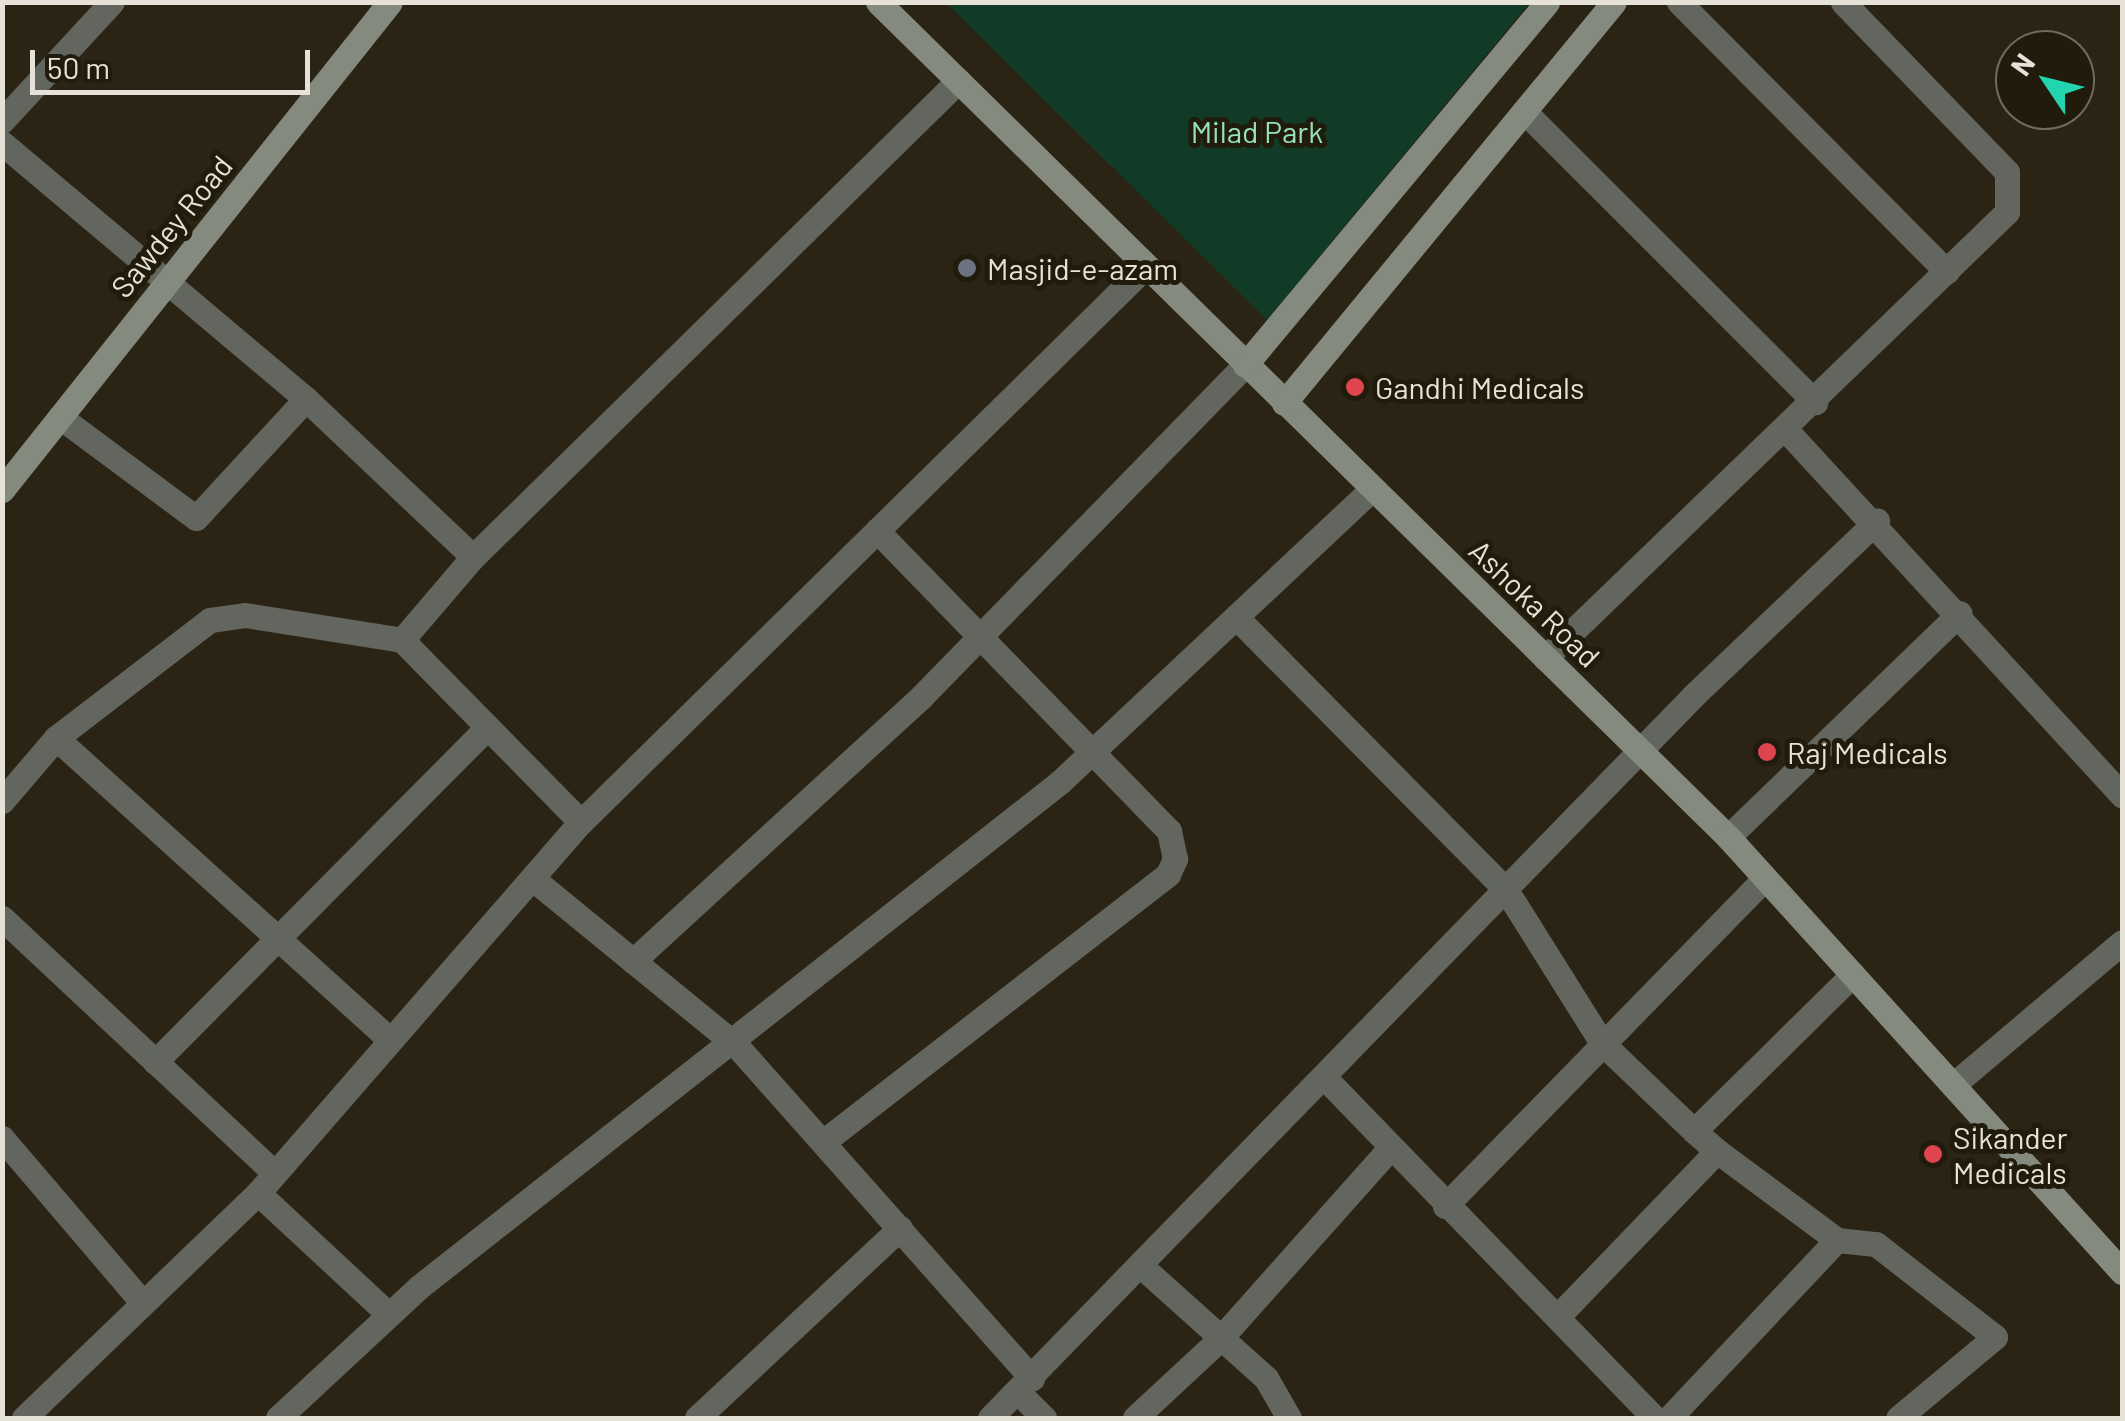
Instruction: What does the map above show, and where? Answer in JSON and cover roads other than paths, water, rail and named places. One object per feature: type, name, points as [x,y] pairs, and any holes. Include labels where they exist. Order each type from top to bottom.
[{"type":"street","points":[[2,121],[112,2]]},
{"type":"street","name":"Sawdey Road","points":[[2,490],[390,2]]},
{"type":"street","name":"Ashoka Road","points":[[878,2],[1728,837],[2122,1272]]},
{"type":"street","points":[[633,961],[984,636],[1246,365],[1547,2]]},
{"type":"street","points":[[1284,403],[1614,2]]},
{"type":"street","points":[[1678,2],[1946,272]]},
{"type":"street","points":[[1545,658],[1787,431],[2007,212],[2012,184],[1842,2]]},
{"type":"street","points":[[402,640],[473,557],[958,81]]},
{"type":"street","points":[[1524,112],[1815,402]]},
{"type":"street","points":[[2,144],[306,399],[473,557]]},
{"type":"street","points":[[24,1418],[258,1193],[582,822],[1146,266]]},
{"type":"street","points":[[60,416],[196,518],[306,399]]},
{"type":"street","points":[[1787,431],[1878,522],[2122,795]]},
{"type":"street","points":[[278,1418],[388,1314],[736,1045],[1094,750],[1372,488]]},
{"type":"street","points":[[990,1418],[1640,751],[1878,522]]},
{"type":"street","points":[[823,1142],[1168,874],[1176,845],[1168,831],[1094,750],[877,531]]},
{"type":"street","points":[[1728,837],[1960,613]]},
{"type":"street","points":[[2,801],[56,738],[210,620],[245,615],[402,640],[582,822]]},
{"type":"street","points":[[1236,616],[1506,890],[1602,1043],[1694,1131],[1836,1240],[1876,1244],[1995,1337],[1898,1418]]},
{"type":"street","points":[[156,1062],[488,727]]},
{"type":"street","points":[[56,738],[274,941],[390,1040]]},
{"type":"street","points":[[1445,1206],[1765,878]]},
{"type":"street","points":[[533,879],[736,1045],[900,1228],[1025,1385],[1044,1418]]},
{"type":"street","points":[[2,918],[273,1172]]},
{"type":"street","points":[[1953,1085],[2122,942]]},
{"type":"street","points":[[1694,1131],[1852,974]]},
{"type":"street","points":[[1324,1077],[1445,1206],[1561,1313],[1655,1418]]},
{"type":"street","points":[[2,1138],[143,1303]]},
{"type":"street","points":[[1135,1418],[1219,1340],[1389,1149]]},
{"type":"street","points":[[1561,1313],[1717,1151]]},
{"type":"street","points":[[258,1193],[388,1314]]},
{"type":"street","points":[[697,1418],[900,1228]]},
{"type":"street","points":[[1669,1418],[1836,1240]]},
{"type":"street","points":[[1141,1266],[1219,1340],[1266,1378],[1289,1418]]},
{"type":"place","name":"Masjid-e-azam","points":[[967,268]]},
{"type":"place","name":"Gandhi Medicals","points":[[1355,387]]},
{"type":"place","name":"Raj Medicals","points":[[1767,752]]},
{"type":"place","name":"Sikander Medicals","points":[[1933,1154]]},
{"type":"park label","name":"Milad Park","points":[[1257,131]]}]
